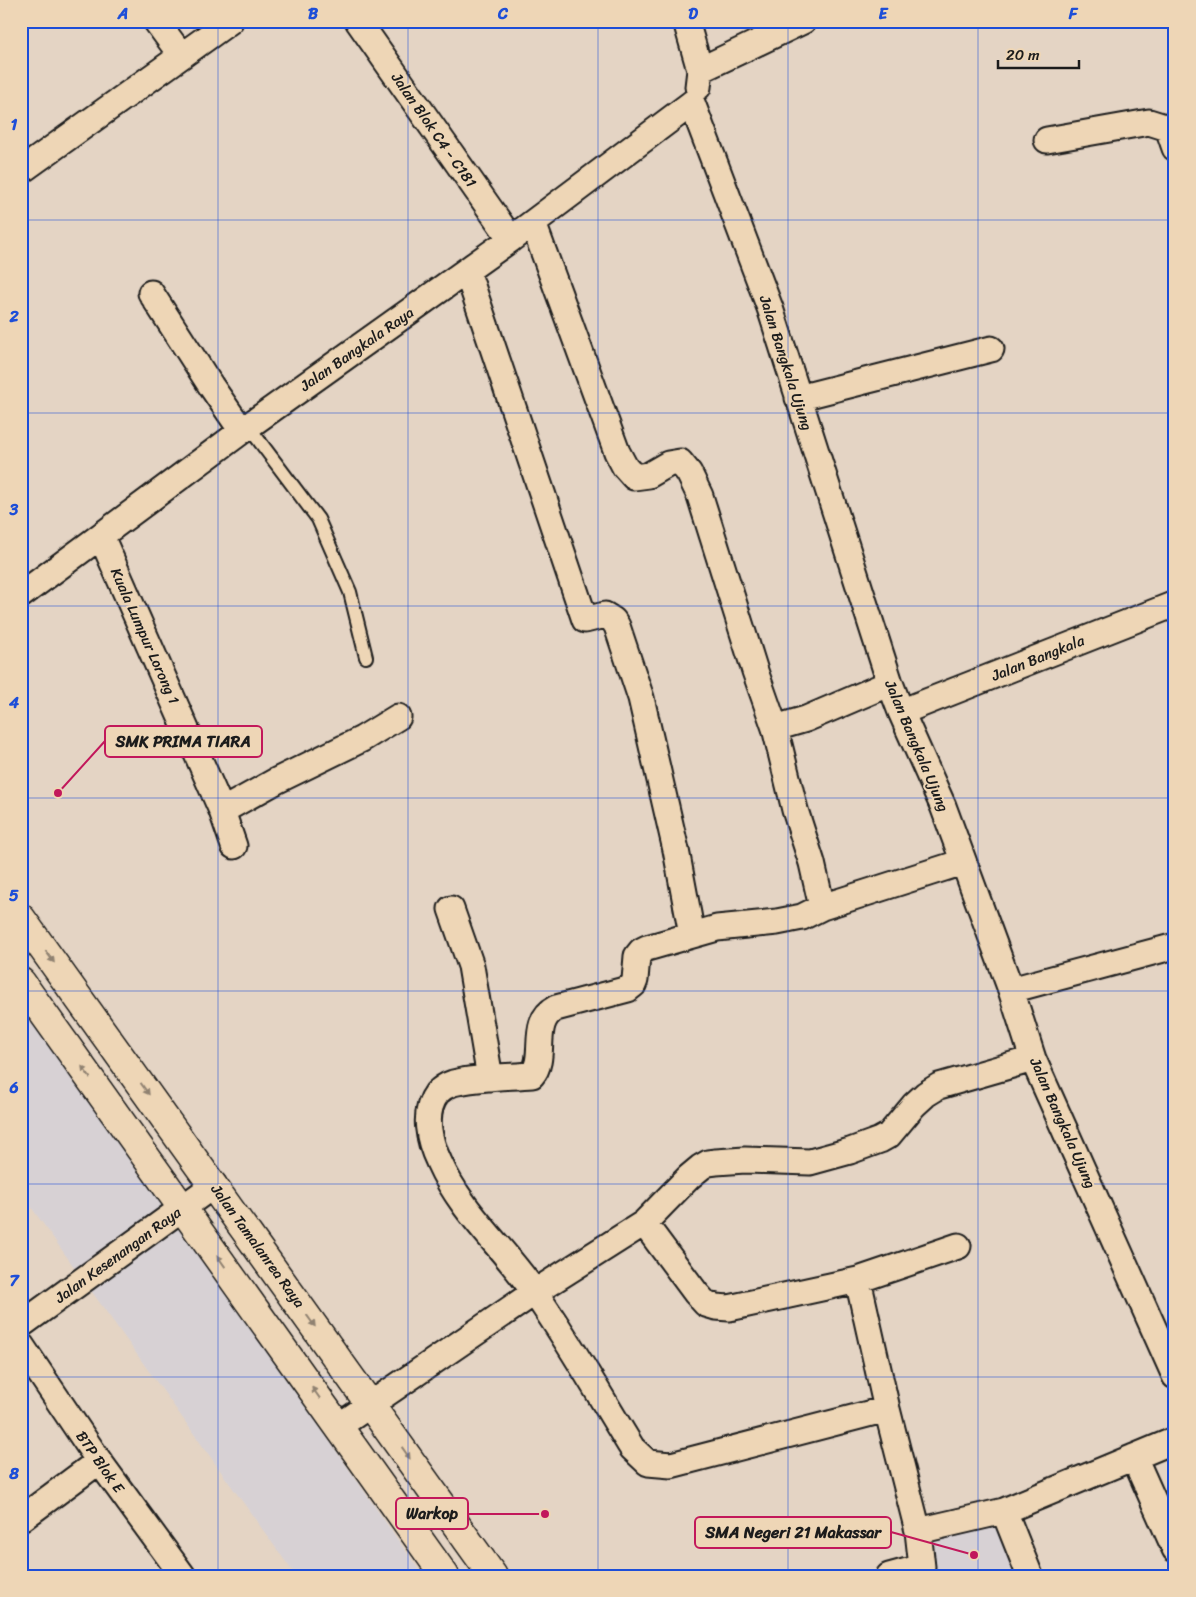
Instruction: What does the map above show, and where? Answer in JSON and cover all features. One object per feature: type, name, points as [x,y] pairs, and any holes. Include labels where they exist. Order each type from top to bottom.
[{"type":"main road","name":"Jalan Tamalanrea Raya","points":[[21,918],[493,1576]]},
{"type":"main road","points":[[21,982],[445,1576]]},
{"type":"street","points":[[156,21],[181,55]]},
{"type":"street","points":[[21,171],[230,21]]},
{"type":"street","name":"Jalan Blok C4 - C181","points":[[358,21],[511,239]]},
{"type":"street","points":[[686,21],[700,70],[699,83],[692,103]]},
{"type":"street","points":[[700,70],[803,21]]},
{"type":"street","name":"Jalan Bangkala Raya","points":[[21,595],[245,428],[533,223],[692,103]]},
{"type":"street","name":"Jalan Bangkala Ujung","points":[[692,103],[770,308],[900,712],[942,806],[1011,990],[1033,1059],[1174,1370]]},
{"type":"street","points":[[1047,140],[1149,122],[1168,128],[1175,148]]},
{"type":"street","points":[[533,223],[617,452],[626,467],[634,477],[649,475],[668,464],[680,462],[689,473],[700,496],[775,728],[795,810],[812,863],[822,907]]},
{"type":"street","points":[[467,271],[585,620],[605,615],[613,620],[617,626],[641,698],[676,850],[692,935]]},
{"type":"street","points":[[151,293],[211,386],[245,428]]},
{"type":"street","points":[[798,398],[991,349]]},
{"type":"street","name":"Kuala Lumpur Lorong 1","points":[[101,536],[222,811],[234,846]]},
{"type":"street","name":"Jalan Bangkala","points":[[900,712],[1175,604]]},
{"type":"street","points":[[775,728],[806,719],[890,683]]},
{"type":"street","points":[[222,811],[276,781],[362,739],[398,717]]},
{"type":"street","points":[[886,1409],[672,1465],[648,1463],[632,1448],[535,1292],[468,1210],[447,1178],[438,1161],[432,1142],[428,1118],[431,1105],[437,1094],[443,1087],[451,1083],[490,1078],[532,1076],[538,1068],[539,1033],[550,1011],[628,989],[635,980],[637,956],[641,951],[717,928],[776,922],[802,917],[822,907],[963,862]]},
{"type":"street","points":[[451,909],[471,966],[490,1078]]},
{"type":"street","points":[[1011,990],[1175,946]]},
{"type":"street","points":[[339,1426],[535,1292],[644,1223],[700,1167],[708,1163],[745,1160],[810,1162],[850,1151],[889,1135],[914,1105],[926,1094],[940,1086],[1033,1059]]},
{"type":"street","name":"Jalan Kesenangan Raya","points":[[21,1325],[214,1185]]},
{"type":"street","points":[[644,1223],[706,1304],[729,1308],[858,1280],[958,1246]]},
{"type":"street","points":[[858,1280],[886,1409],[918,1531],[923,1571],[889,1576]]},
{"type":"street","name":"BTP Blok E","points":[[21,1345],[99,1461],[183,1576]]},
{"type":"street","points":[[918,1531],[1004,1511],[1175,1440]]},
{"type":"street","points":[[1134,1457],[1175,1549]]},
{"type":"street","points":[[21,1519],[99,1461]]},
{"type":"street","points":[[1004,1511],[1030,1576]]},
{"type":"lane","points":[[245,428],[318,519],[350,592],[366,657]]},
{"type":"shaded area","points":[[21,998],[423,1576],[296,1576],[21,1193]]},
{"type":"shaded area","points":[[1004,1511],[1027,1576],[930,1576],[925,1534]]},
{"type":"place","name":"SMK PRIMA TIARA","points":[[58,793]]},
{"type":"place","name":"Warkop","points":[[545,1514]]},
{"type":"place","name":"SMA Negeri 21 Makassar","points":[[974,1555]]}]
